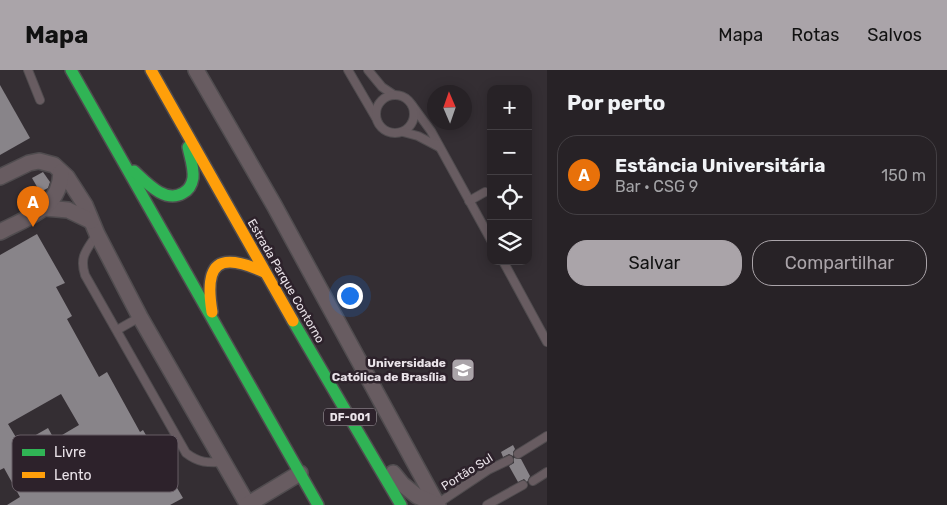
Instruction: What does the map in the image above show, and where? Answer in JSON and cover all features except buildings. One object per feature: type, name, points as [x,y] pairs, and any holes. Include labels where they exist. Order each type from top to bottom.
[{"type":"highway","points":[[71,70],[213,317],[318,505]]},
{"type":"highway","name":"Estrada Parque Contorno","points":[[151,70],[264,272],[401,505]]},
{"type":"highway","points":[[125,164],[155,189],[170,196],[180,196],[188,191],[192,184],[193,169],[183,129]]},
{"type":"highway","points":[[213,317],[208,288],[212,274],[218,266],[226,262],[237,261],[264,272]]},
{"type":"street","points":[[196,70],[278,213],[437,504]]},
{"type":"street","points":[[0,177],[29,163],[45,162],[58,168],[80,195],[92,223],[140,317],[247,505],[300,473]]},
{"type":"street","points":[[0,232],[45,208],[58,193],[61,182],[58,168]]},
{"type":"street","points":[[45,208],[68,210],[92,223]]},
{"type":"street","points":[[366,444],[402,484],[417,496],[437,504]]},
{"type":"lane","points":[[28,70],[40,100]]},
{"type":"lane","points":[[348,70],[382,128],[392,133],[403,132],[418,136],[440,148]]},
{"type":"lane","points":[[368,70],[382,88],[394,95],[405,97],[431,131],[487,233]]},
{"type":"lane","points":[[376,118],[377,107],[384,98],[394,95]]},
{"type":"lane","points":[[403,132],[411,125],[413,120],[412,105]]},
{"type":"lane","points":[[469,201],[485,192]]},
{"type":"lane","points":[[92,223],[83,255],[82,265],[85,275],[176,435]]},
{"type":"lane","points":[[504,265],[547,342]]},
{"type":"lane","points":[[117,330],[140,317]]},
{"type":"lane","points":[[518,454],[547,436]]},
{"type":"lane","points":[[178,439],[186,453],[195,460],[205,463],[223,462]]},
{"type":"lane","name":"Portão Sul","points":[[437,504],[488,470],[509,460]]},
{"type":"lane","points":[[533,481],[547,472]]},
{"type":"lane","points":[[488,505],[523,485]]},
{"type":"traffic: fast","points":[[71,70],[318,505]]},
{"type":"traffic: fast","points":[[134,171],[150,186],[163,194],[176,196],[183,193],[190,187],[193,178],[188,147]]},
{"type":"traffic: fast","points":[[293,321],[401,505]]},
{"type":"traffic: slow","points":[[151,70],[293,321]]},
{"type":"traffic: slow","points":[[212,312],[210,282],[213,272],[218,266],[235,262],[264,272]]},
{"type":"place","name":"Estância Universitária","points":[[33,227]]},
{"type":"place","name":"Universidade Católica de Brasília","points":[[463,370]]}]
